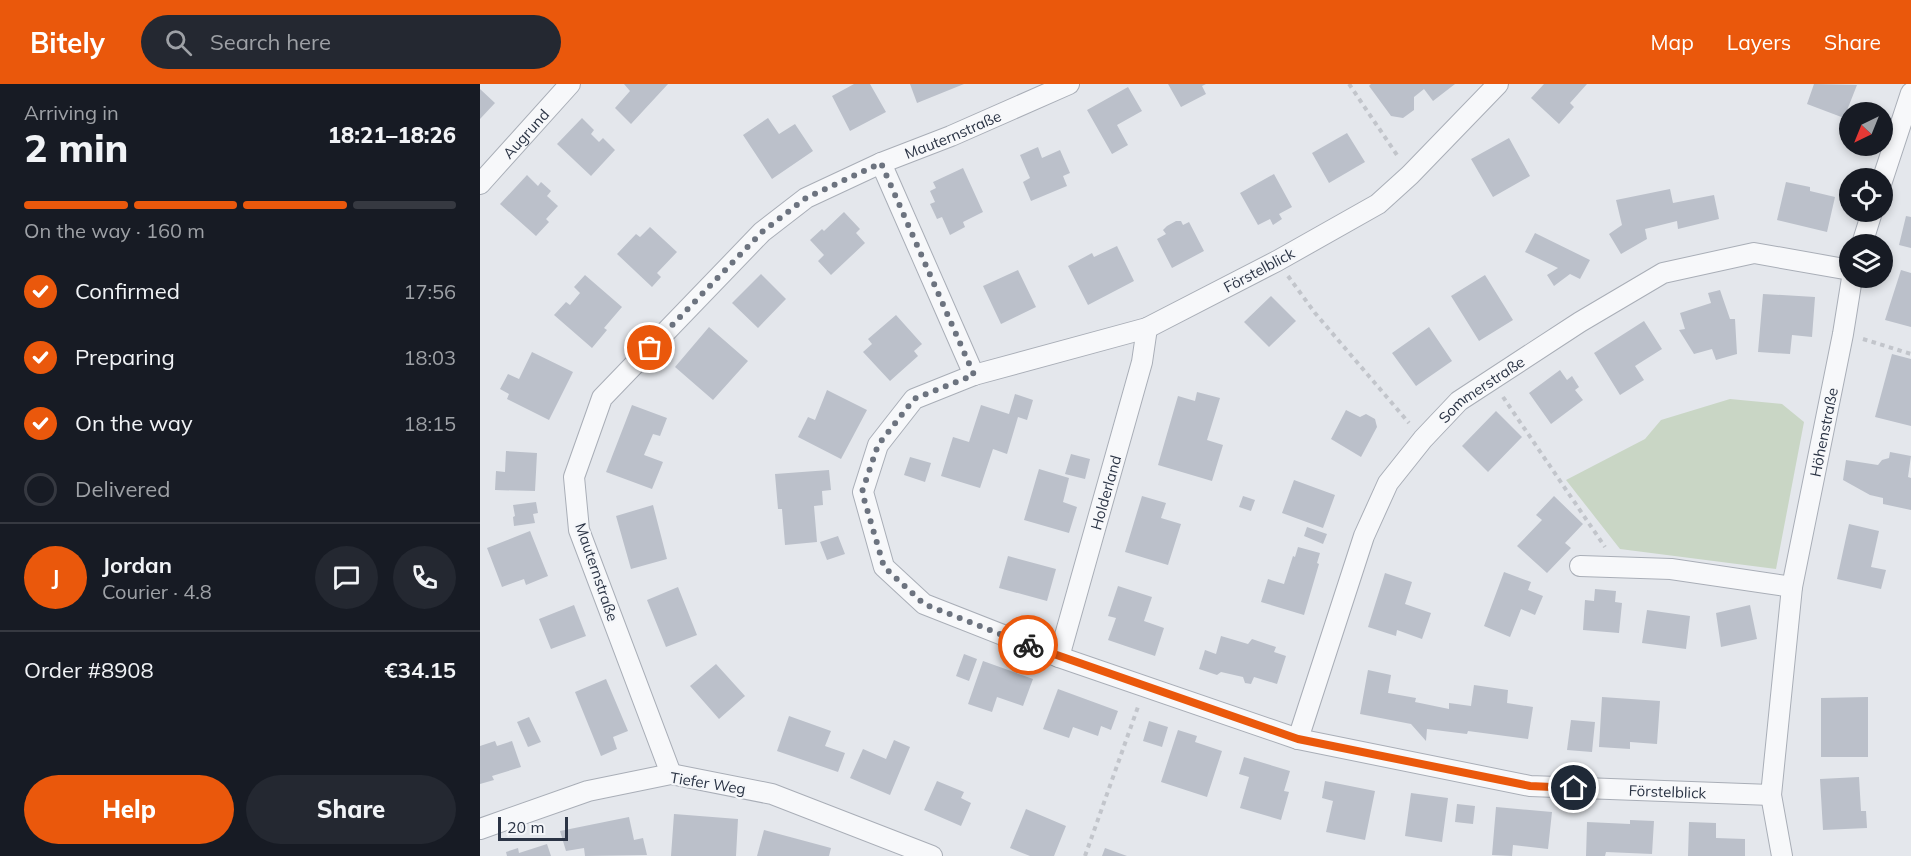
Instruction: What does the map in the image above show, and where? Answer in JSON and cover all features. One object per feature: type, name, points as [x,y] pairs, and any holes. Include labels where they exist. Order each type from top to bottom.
[{"type":"street","name":"Augrund","points":[[480,184],[570,84]]},
{"type":"street","name":"Mauternstraße","points":[[671,774],[579,530],[574,477],[602,398],[762,232],[806,198],[881,163],[951,136],[1069,84]]},
{"type":"street","name":"Förstelblick","points":[[1498,84],[1410,175],[1378,204],[1277,261],[1147,328],[974,375],[914,399],[878,445],[862,492],[884,567],[924,604],[1059,657],[1298,739],[1530,786],[1771,795]]},
{"type":"street","points":[[1886,168],[1911,93]]},
{"type":"street","points":[[881,163],[974,375]]},
{"type":"street","name":"Sommerstraße","points":[[1298,739],[1364,536],[1388,483],[1423,439],[1459,401],[1580,322],[1663,273],[1754,253],[1839,268]]},
{"type":"street","name":"Höhenstraße","points":[[1782,856],[1771,795],[1792,587],[1850,288]]},
{"type":"street","name":"Holderland","points":[[1059,657],[1142,362],[1147,328]]},
{"type":"street","points":[[1580,566],[1671,569],[1792,587]]},
{"type":"street","name":"Tiefer Weg","points":[[480,829],[588,791],[671,774],[772,794],[932,856]]},
{"type":"path","points":[[1350,84],[1410,175]]},
{"type":"path","points":[[1277,261],[1315,313],[1423,439]]},
{"type":"path","points":[[1843,334],[1911,354]]},
{"type":"path","points":[[1490,379],[1619,568]]},
{"type":"path","points":[[1085,856],[1145,687]]},
{"type":"green space","points":[[1730,399],[1782,404],[1804,422],[1776,569],[1620,549],[1566,480],[1645,439],[1661,420]]},
{"type":"building","points":[[624,84],[668,84],[631,124],[615,108],[630,91]]},
{"type":"building","points":[[854,84],[870,84],[886,112],[850,131],[832,96]]},
{"type":"building","points":[[910,84],[964,84],[917,103]]},
{"type":"building","points":[[1168,84],[1206,84],[1202,86],[1206,94],[1181,107]]},
{"type":"building","points":[[1371,84],[1455,84],[1433,101],[1424,89],[1414,97],[1414,110],[1403,118],[1391,116],[1369,86]]},
{"type":"building","points":[[1544,84],[1587,84],[1570,103],[1574,107],[1559,124],[1531,98]]},
{"type":"building","points":[[1814,84],[1857,85],[1850,102],[1839,102],[1839,116],[1807,104]]},
{"type":"building","points":[[1128,87],[1142,111],[1117,125],[1128,145],[1112,154],[1087,110]]},
{"type":"building","points":[[480,89],[495,103],[480,119]]},
{"type":"building","points":[[582,118],[594,130],[591,134],[599,142],[603,138],[615,150],[591,176],[557,144]]},
{"type":"building","points":[[768,118],[779,134],[795,124],[813,151],[772,179],[743,135]]},
{"type":"building","points":[[1347,133],[1365,162],[1329,183],[1312,153]]},
{"type":"building","points":[[1509,138],[1530,176],[1493,197],[1471,159]]},
{"type":"building","points":[[1038,147],[1042,158],[1060,150],[1070,173],[1063,176],[1067,186],[1031,201],[1023,182],[1030,178],[1020,155]]},
{"type":"building","points":[[963,168],[983,212],[963,222],[965,227],[950,235],[942,217],[937,219],[930,204],[935,202],[930,191],[936,188],[933,182]]},
{"type":"building","points":[[1274,174],[1292,207],[1279,214],[1282,219],[1273,225],[1270,219],[1258,225],[1240,193]]},
{"type":"building","points":[[527,175],[538,186],[541,182],[551,191],[547,196],[558,206],[546,219],[549,222],[536,236],[500,204]]},
{"type":"building","points":[[1786,182],[1810,187],[1810,191],[1835,197],[1827,232],[1777,220]]},
{"type":"building","points":[[1670,189],[1673,203],[1714,195],[1719,219],[1678,229],[1677,221],[1645,229],[1647,239],[1621,254],[1609,234],[1622,225],[1616,200]]},
{"type":"building","points":[[844,212],[860,229],[856,233],[865,243],[831,275],[818,261],[824,255],[810,240],[822,229],[824,231]]},
{"type":"building","points":[[1906,216],[1911,217],[1911,248],[1899,245]]},
{"type":"building","points":[[1181,221],[1183,225],[1189,222],[1204,251],[1172,268],[1157,239],[1166,234],[1163,230],[1167,226]]},
{"type":"building","points":[[650,227],[677,252],[657,273],[661,277],[652,287],[617,254],[636,234],[640,237]]},
{"type":"building","points":[[1535,233],[1590,260],[1580,279],[1570,274],[1554,286],[1547,275],[1558,268],[1525,252]]},
{"type":"building","points":[[1117,246],[1134,281],[1088,305],[1068,266],[1092,253],[1094,257]]},
{"type":"building","points":[[1018,270],[1036,307],[1001,324],[983,286]]},
{"type":"building","points":[[1901,270],[1911,273],[1911,327],[1885,320]]},
{"type":"building","points":[[761,274],[786,299],[758,328],[732,303]]},
{"type":"building","points":[[585,275],[622,307],[604,328],[607,330],[592,348],[554,315],[566,302],[570,305],[580,293],[574,287]]},
{"type":"building","points":[[1485,275],[1513,320],[1479,341],[1451,296]]},
{"type":"building","points":[[1720,290],[1730,319],[1735,319],[1737,354],[1716,360],[1712,349],[1694,354],[1679,330],[1685,329],[1680,313],[1711,303],[1708,293]]},
{"type":"building","points":[[1763,294],[1815,297],[1812,337],[1792,335],[1790,354],[1758,352]]},
{"type":"building","points":[[1271,296],[1296,321],[1269,347],[1244,322]]},
{"type":"building","points":[[896,315],[922,344],[914,351],[918,356],[890,381],[863,352],[872,344],[868,339]]},
{"type":"building","points":[[1644,321],[1662,349],[1635,366],[1644,380],[1620,395],[1594,353]]},
{"type":"building","points":[[709,327],[748,361],[713,400],[675,367]]},
{"type":"building","points":[[1429,327],[1452,361],[1416,386],[1392,353]]},
{"type":"building","points":[[532,352],[573,372],[549,420],[507,399],[509,394],[500,389],[508,374],[519,379]]},
{"type":"building","points":[[1892,354],[1911,359],[1911,426],[1875,417]]},
{"type":"building","points":[[1560,370],[1567,380],[1572,376],[1579,387],[1575,390],[1583,400],[1551,424],[1529,393]]},
{"type":"building","points":[[827,390],[867,410],[841,459],[798,437],[808,417],[815,420]]},
{"type":"building","points":[[1197,392],[1220,398],[1207,440],[1223,445],[1212,481],[1158,465],[1178,396],[1195,401]]},
{"type":"building","points":[[1015,394],[1033,400],[1027,420],[1018,417],[1007,454],[993,449],[980,488],[941,476],[953,437],[969,442],[981,405],[1009,414]]},
{"type":"building","points":[[632,405],[667,418],[660,436],[653,434],[644,455],[663,462],[652,489],[606,472]]},
{"type":"building","points":[[1346,410],[1360,417],[1366,414],[1375,419],[1377,427],[1361,457],[1331,439]]},
{"type":"building","points":[[1496,411],[1522,437],[1488,472],[1462,446]]},
{"type":"building","points":[[506,451],[537,453],[535,491],[495,490],[496,471],[505,472]]},
{"type":"building","points":[[1890,452],[1911,456],[1908,477],[1911,478],[1911,510],[1883,504],[1883,498],[1870,495],[1843,480],[1846,460],[1878,465],[1882,460],[1889,458]]},
{"type":"building","points":[[1071,454],[1090,459],[1085,479],[1065,474]]},
{"type":"building","points":[[910,457],[931,463],[925,482],[904,475]]},
{"type":"building","points":[[1039,469],[1069,478],[1063,502],[1077,507],[1069,533],[1024,520]]},
{"type":"building","points":[[829,470],[831,490],[822,491],[823,505],[814,506],[817,542],[785,545],[782,509],[778,509],[775,474]]},
{"type":"building","points":[[1294,480],[1335,495],[1323,528],[1282,513]]},
{"type":"building","points":[[1142,496],[1166,503],[1161,518],[1181,524],[1168,565],[1125,552]]},
{"type":"building","points":[[1243,496],[1255,500],[1251,511],[1239,507]]},
{"type":"building","points":[[1554,496],[1583,524],[1565,543],[1571,548],[1547,573],[1517,546],[1542,520],[1536,515]]},
{"type":"building","points":[[536,502],[538,513],[533,514],[535,523],[514,526],[513,505]]},
{"type":"building","points":[[653,505],[667,559],[631,569],[616,516]]},
{"type":"building","points":[[1849,524],[1879,531],[1871,567],[1886,570],[1881,589],[1837,579]]},
{"type":"building","points":[[1307,527],[1327,534],[1323,544],[1304,536]]},
{"type":"building","points":[[530,531],[548,576],[526,585],[524,579],[502,587],[487,548]]},
{"type":"building","points":[[838,536],[845,554],[827,560],[820,542]]},
{"type":"building","points":[[1298,547],[1320,553],[1304,615],[1261,602],[1268,579],[1284,584]]},
{"type":"building","points":[[1008,556],[1056,569],[1047,601],[999,588]]},
{"type":"building","points":[[1504,572],[1531,582],[1528,590],[1543,596],[1535,615],[1521,609],[1510,637],[1484,626]]},
{"type":"building","points":[[1385,573],[1412,582],[1405,604],[1431,613],[1422,639],[1397,630],[1396,636],[1368,627]]},
{"type":"building","points":[[1118,586],[1152,597],[1144,621],[1164,628],[1155,656],[1108,640],[1116,618],[1108,616]]},
{"type":"building","points":[[678,587],[697,635],[666,647],[647,600]]},
{"type":"building","points":[[1595,589],[1616,591],[1615,602],[1622,603],[1619,633],[1583,630],[1585,600],[1594,601]]},
{"type":"building","points":[[574,605],[586,636],[551,649],[539,619]]},
{"type":"building","points":[[1750,605],[1757,639],[1721,647],[1716,613]]},
{"type":"building","points":[[1647,610],[1690,616],[1686,649],[1642,643]]},
{"type":"building","points":[[1221,636],[1248,644],[1252,639],[1276,647],[1274,652],[1286,656],[1277,684],[1254,677],[1251,684],[1245,683],[1243,677],[1221,672],[1217,675],[1199,669],[1205,650],[1216,654]]},
{"type":"building","points":[[964,654],[977,659],[969,681],[956,676]]},
{"type":"building","points":[[983,661],[1033,679],[1023,706],[997,697],[992,712],[968,704]]},
{"type":"building","points":[[716,664],[745,696],[719,719],[690,686]]},
{"type":"building","points":[[1368,670],[1391,675],[1388,693],[1416,698],[1415,702],[1449,709],[1449,703],[1471,706],[1474,685],[1508,690],[1507,703],[1533,707],[1528,739],[1468,731],[1467,734],[1427,729],[1426,741],[1411,724],[1360,714]]},
{"type":"building","points":[[606,679],[628,731],[613,737],[617,749],[601,756],[575,692]]},
{"type":"building","points":[[1058,689],[1118,711],[1111,730],[1101,726],[1098,736],[1073,727],[1069,738],[1043,729]]},
{"type":"building","points":[[1602,697],[1660,701],[1657,744],[1630,742],[1630,749],[1599,747]]},
{"type":"building","points":[[1868,697],[1868,757],[1821,757],[1821,698]]},
{"type":"building","points":[[789,716],[831,731],[825,746],[845,753],[838,772],[777,751]]},
{"type":"building","points":[[529,717],[541,742],[528,747],[517,722]]},
{"type":"building","points":[[1571,720],[1595,722],[1592,752],[1567,750]]},
{"type":"building","points":[[1149,721],[1168,727],[1162,747],[1143,741]]},
{"type":"building","points":[[1178,730],[1197,736],[1195,742],[1222,751],[1207,797],[1161,782]]},
{"type":"building","points":[[894,740],[910,747],[890,795],[850,778],[863,749],[886,759]]},
{"type":"building","points":[[495,741],[497,746],[512,741],[521,767],[492,776],[494,780],[480,784],[480,746]]},
{"type":"building","points":[[1244,757],[1290,771],[1284,791],[1289,792],[1281,820],[1240,808],[1249,777],[1239,774]]},
{"type":"building","points":[[1859,777],[1861,811],[1866,811],[1867,828],[1823,830],[1820,779]]},
{"type":"building","points":[[937,781],[964,792],[961,798],[971,803],[961,826],[924,810]]},
{"type":"building","points":[[1325,781],[1375,791],[1365,840],[1326,832],[1333,801],[1322,798]]},
{"type":"building","points":[[1411,793],[1448,798],[1442,842],[1405,836]]},
{"type":"building","points":[[1457,804],[1475,806],[1473,824],[1455,822]]},
{"type":"building","points":[[1496,807],[1552,812],[1548,849],[1513,845],[1512,856],[1492,855]]},
{"type":"building","points":[[1026,809],[1066,826],[1054,856],[1030,856],[1010,848]]},
{"type":"building","points":[[674,814],[738,819],[736,856],[671,856]]},
{"type":"building","points":[[629,817],[634,840],[643,838],[647,855],[585,856],[584,848],[566,851],[560,831]]},
{"type":"building","points":[[1630,820],[1654,821],[1652,854],[1606,852],[1605,856],[1586,856],[1587,822],[1630,824]]},
{"type":"building","points":[[1689,822],[1716,823],[1716,838],[1745,839],[1745,856],[1688,856]]},
{"type":"building","points":[[764,830],[831,848],[829,856],[757,856]]},
{"type":"building","points":[[547,844],[551,856],[507,856],[506,852],[518,848],[519,853]]},
{"type":"building","points":[[1105,848],[1127,856],[1102,856]]},
{"type":"way so far","points":[[650,348],[762,232],[806,198],[881,163],[974,375],[914,399],[878,445],[862,492],[884,567],[924,604],[1028,645]]},
{"type":"route","points":[[1028,645],[1298,739],[1530,786],[1574,788]]}]
